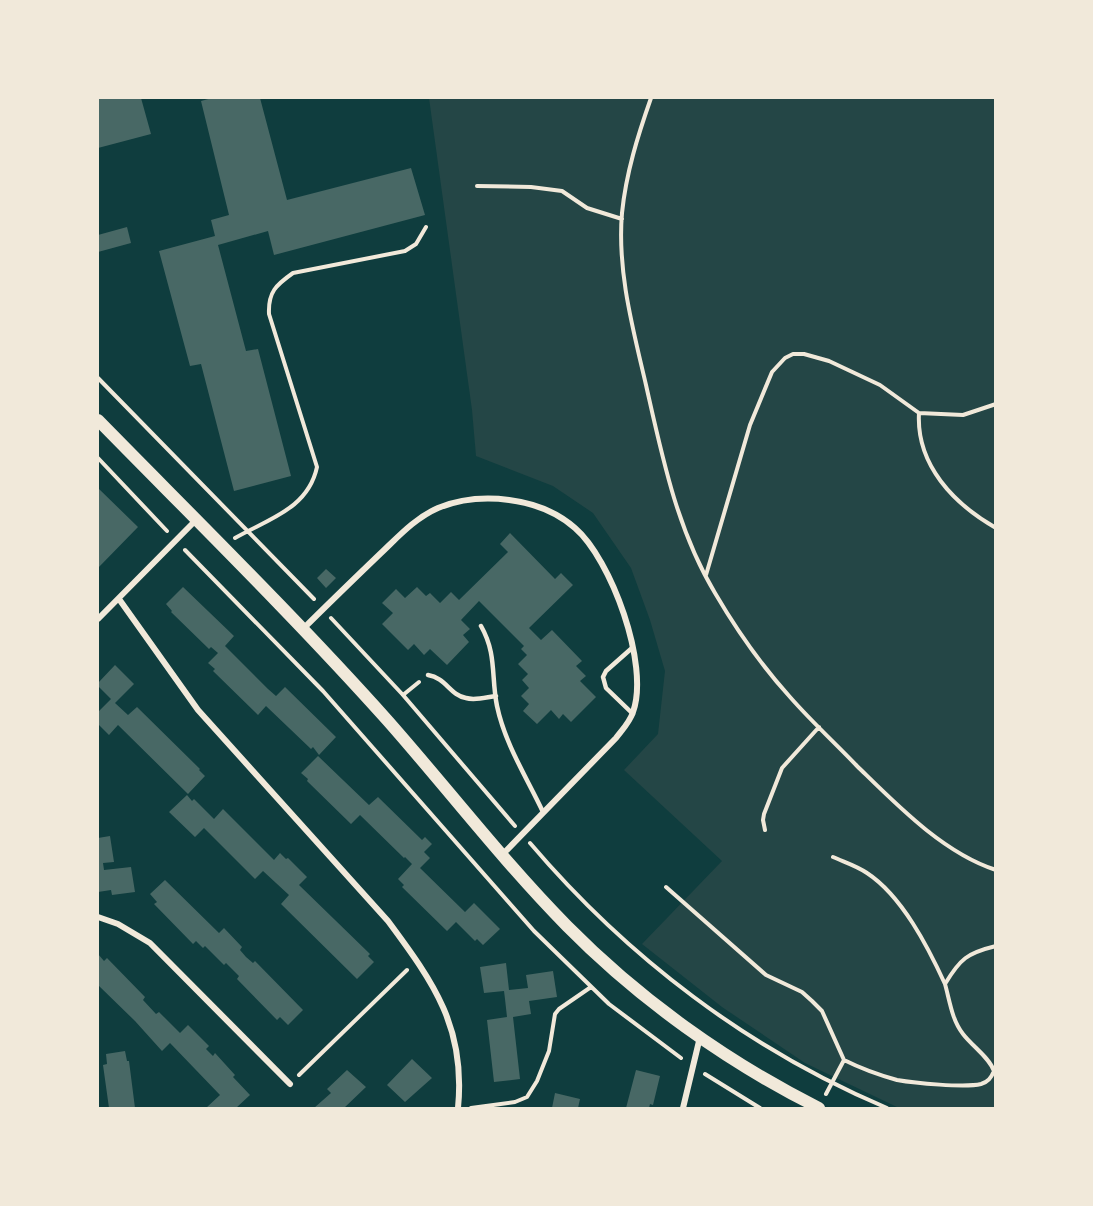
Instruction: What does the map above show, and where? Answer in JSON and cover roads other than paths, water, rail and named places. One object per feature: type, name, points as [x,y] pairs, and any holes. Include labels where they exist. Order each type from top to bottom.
[{"type":"main road","points":[[98,420],[303,629],[388,721],[502,855],[552,910],[603,960],[643,994],[760,1077],[821,1104]]},
{"type":"street","points":[[303,629],[408,527],[437,509],[461,502],[485,499],[509,500],[534,506],[554,513],[575,527],[593,546],[604,565],[616,595],[632,648],[637,686],[633,714],[616,738],[502,855]]},
{"type":"street","points":[[98,619],[196,520]]},
{"type":"street","points":[[119,599],[193,705],[388,921],[412,954],[444,1007],[453,1031],[460,1073],[458,1108]]},
{"type":"street","points":[[98,917],[118,924],[150,943],[290,1084]]},
{"type":"street","points":[[683,1108],[700,1036]]},
{"type":"lane","points":[[481,626],[491,651],[496,696],[508,741],[543,812]]},
{"type":"lane","points":[[632,648],[606,671],[603,677],[606,688],[633,714]]},
{"type":"lane","points":[[428,675],[443,681],[454,692],[466,699],[496,696]]}]
